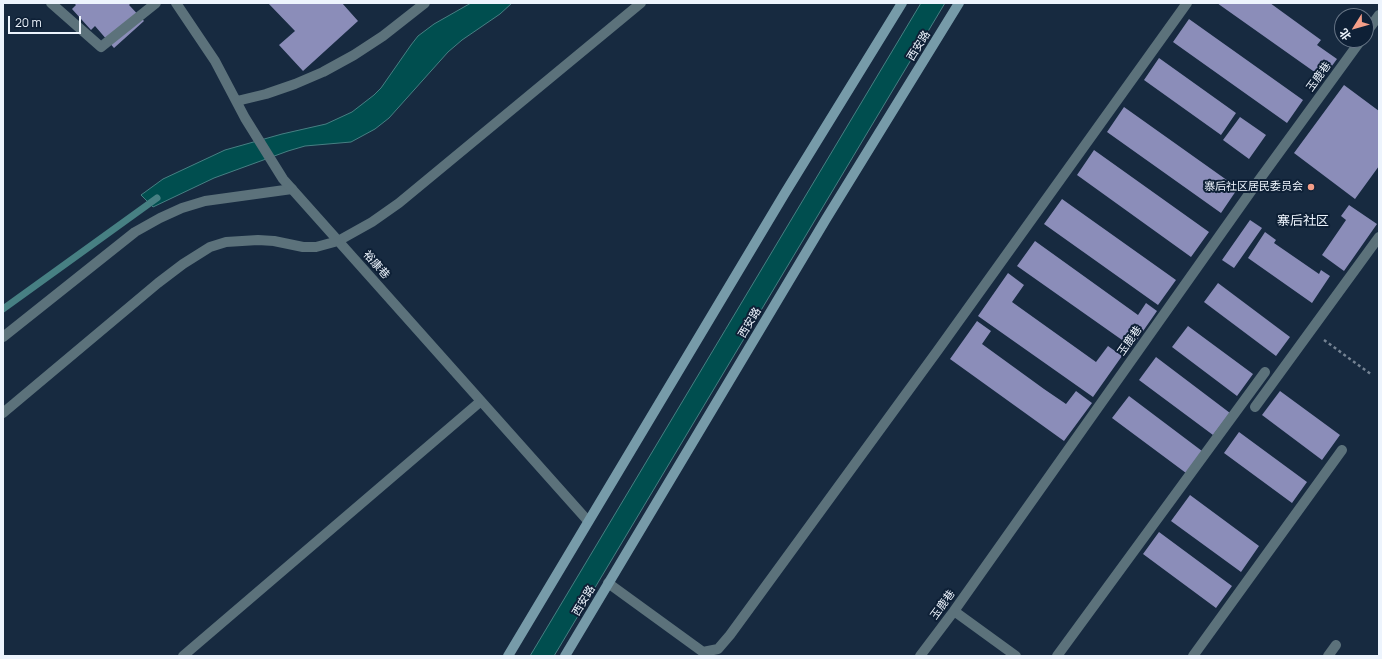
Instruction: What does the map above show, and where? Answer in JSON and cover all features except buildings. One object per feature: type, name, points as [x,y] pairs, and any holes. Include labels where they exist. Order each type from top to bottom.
[{"type":"street","points":[[50,3],[101,47],[156,3]]},
{"type":"street","name":"裕康巷","points":[[176,3],[215,61],[246,118],[283,179],[588,521]]},
{"type":"street","points":[[237,101],[266,94],[323,72],[377,40],[425,3]]},
{"type":"street","points":[[3,413],[158,283],[183,264],[210,247],[226,242],[242,240],[274,241],[303,247],[316,247],[338,241],[372,222],[398,203],[640,3]]},
{"type":"street","points":[[508,656],[784,193],[902,3]]},
{"type":"street","name":"西安路","points":[[565,656],[831,212],[959,3]]},
{"type":"street","points":[[608,583],[703,652],[718,649],[730,635],[924,369],[1187,3]]},
{"type":"street","name":"玉鹿巷","points":[[920,656],[954,611],[1254,187],[1355,48]]},
{"type":"street","points":[[3,337],[135,232],[160,218],[182,208],[205,201],[292,189]]},
{"type":"street","points":[[1255,407],[1379,237]]},
{"type":"street","points":[[1057,656],[1266,372]]},
{"type":"street","points":[[183,656],[481,401]]},
{"type":"street","points":[[1193,656],[1342,450]]},
{"type":"street","points":[[954,611],[1016,656]]},
{"type":"street","points":[[1328,656],[1336,645]]},
{"type":"path","points":[[1311,331],[1372,375]]},
{"type":"shaded area","points":[[471,3],[512,3],[500,14],[462,40],[448,52],[389,118],[375,129],[351,142],[305,146],[288,151],[214,178],[153,207],[141,195],[163,179],[225,150],[282,134],[326,124],[352,112],[381,88],[418,36],[434,24]]},
{"type":"shaded area","points":[[921,3],[945,3],[554,656],[530,656]]},
{"type":"waterway","points":[[3,309],[157,198]]},
{"type":"place","name":"寨后社区居民委员会","points":[[1311,187]]},
{"type":"district","name":"寨后社区","points":[[1303,221]]}]
